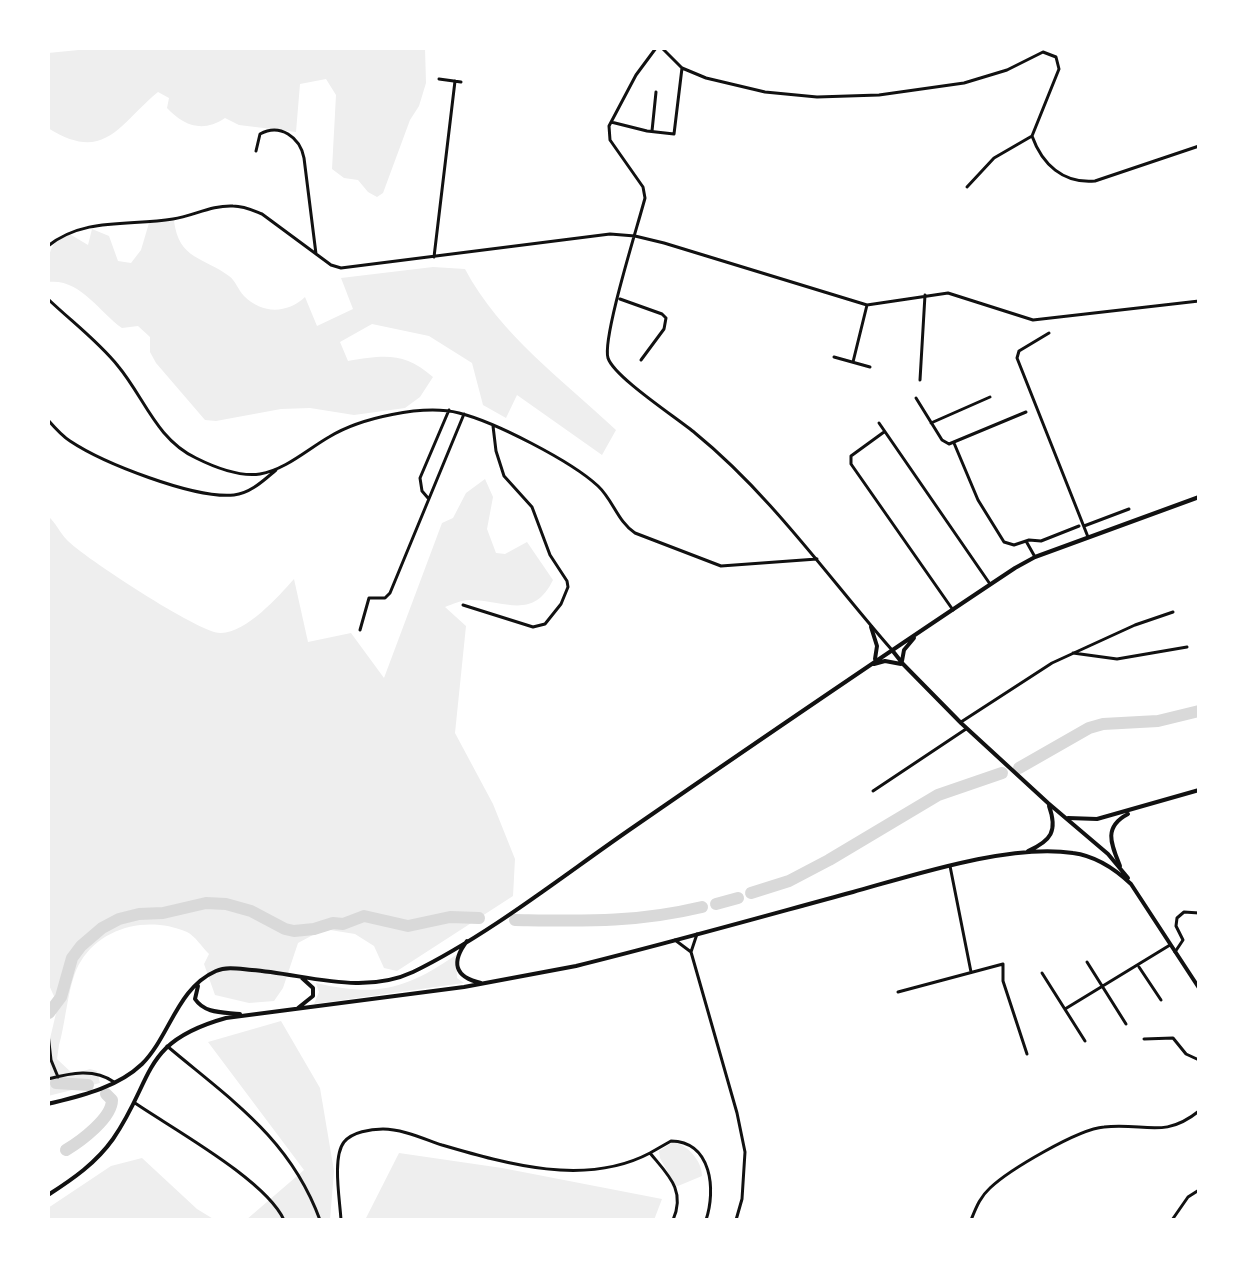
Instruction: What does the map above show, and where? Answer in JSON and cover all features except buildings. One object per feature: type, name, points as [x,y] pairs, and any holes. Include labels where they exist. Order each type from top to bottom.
[{"type":"main road","points":[[48,1104],[90,1093],[114,1082],[146,1059],[179,1007],[200,982],[217,970],[227,968],[353,983],[379,983],[412,972],[469,940],[990,584],[1035,557],[1199,497]]},
{"type":"main road","points":[[871,627],[877,646],[872,663]]},
{"type":"main road","points":[[903,664],[904,650],[918,633]]},
{"type":"main road","points":[[892,650],[961,723],[1120,866]]},
{"type":"main road","points":[[872,663],[885,661],[903,664]]},
{"type":"main road","points":[[1199,790],[1122,817],[1111,829],[1111,841],[1120,866],[1199,988]]},
{"type":"main road","points":[[48,1195],[98,1158],[113,1139],[152,1063],[167,1046],[192,1029],[226,1018],[482,984],[576,966],[950,866],[1026,851],[1042,845],[1053,834],[1054,824],[1048,803]]},
{"type":"main road","points":[[1068,818],[1097,819],[1138,810]]},
{"type":"main road","points":[[1026,851],[1084,855],[1109,865],[1131,884]]},
{"type":"main road","points":[[469,940],[458,953],[457,965],[467,979],[482,984]]},
{"type":"main road","points":[[296,1009],[313,996],[310,983],[301,977]]},
{"type":"main road","points":[[200,982],[195,994],[200,1005],[211,1011],[250,1015]]},
{"type":"street","points":[[656,48],[636,75],[611,122],[610,140],[644,193],[607,352],[609,363],[716,452],[760,494],[892,650]]},
{"type":"street","points":[[662,48],[682,68],[729,84],[765,92],[839,97],[879,95],[964,83],[1007,70],[1043,52],[1052,53],[1059,69],[1032,136],[994,158],[967,187]]},
{"type":"street","points":[[611,122],[674,134],[682,68]]},
{"type":"street","points":[[439,79],[461,82]]},
{"type":"street","points":[[434,257],[455,81]]},
{"type":"street","points":[[652,131],[656,92]]},
{"type":"street","points":[[256,151],[260,134],[270,130],[286,133],[300,144],[316,254]]},
{"type":"street","points":[[1032,136],[1036,149],[1051,168],[1072,180],[1084,182],[1199,146]]},
{"type":"street","points":[[48,246],[79,229],[174,219],[235,206],[250,208],[274,221],[316,254],[341,268],[610,234],[635,236],[867,305],[948,293],[1033,320],[1199,301]]},
{"type":"street","points":[[920,380],[925,295]]},
{"type":"street","points":[[48,299],[117,364],[165,435],[193,457],[232,472],[261,474],[279,468]]},
{"type":"street","points":[[618,299],[652,309],[666,318],[664,329],[641,360]]},
{"type":"street","points":[[853,362],[867,305]]},
{"type":"street","points":[[1049,333],[1019,351],[1017,358],[1088,537]]},
{"type":"street","points":[[834,357],[870,367]]},
{"type":"street","points":[[931,423],[990,397]]},
{"type":"street","points":[[916,398],[942,440],[954,443],[1026,412]]},
{"type":"street","points":[[48,420],[77,445],[152,479],[195,490],[239,494],[348,427],[384,417],[449,410],[493,426],[585,476],[606,495],[625,526],[635,533],[721,566],[817,559]]},
{"type":"street","points":[[428,498],[422,491],[420,478],[449,410]]},
{"type":"street","points":[[360,630],[369,598],[385,598],[390,593],[464,414]]},
{"type":"street","points":[[879,423],[990,584]]},
{"type":"street","points":[[463,605],[533,627],[540,626],[561,604],[568,587],[550,555],[532,507],[504,476],[496,451],[493,426]]},
{"type":"street","points":[[884,432],[855,451],[851,464],[953,610]]},
{"type":"street","points":[[954,443],[978,500],[1004,542],[1014,545],[1041,541],[1129,509]]},
{"type":"street","points":[[1026,541],[1035,557]]},
{"type":"street","points":[[961,723],[1034,672],[1135,625],[1173,612]]},
{"type":"street","points":[[1073,653],[1117,659],[1187,647]]},
{"type":"street","points":[[873,791],[968,728]]},
{"type":"street","points":[[950,866],[971,972]]},
{"type":"street","points":[[1175,952],[1183,944],[1176,926],[1177,918],[1184,912],[1199,913]]},
{"type":"street","points":[[697,934],[691,952],[737,1113],[745,1152],[742,1199],[736,1220]]},
{"type":"street","points":[[675,940],[691,952]]},
{"type":"street","points":[[1065,1009],[1170,945]]},
{"type":"street","points":[[1087,962],[1126,1024]]},
{"type":"street","points":[[898,992],[1003,964],[1003,981],[1027,1054]]},
{"type":"street","points":[[1139,966],[1161,1000]]},
{"type":"street","points":[[1042,973],[1085,1041]]},
{"type":"street","points":[[48,1034],[51,1060],[58,1077]]},
{"type":"street","points":[[1144,1039],[1173,1038],[1186,1054],[1199,1060]]},
{"type":"street","points":[[167,1046],[276,1142],[303,1181],[320,1220]]},
{"type":"street","points":[[48,1079],[99,1073],[114,1082]]},
{"type":"street","points":[[133,1101],[260,1188],[279,1209],[284,1220]]},
{"type":"street","points":[[971,1220],[977,1205],[991,1187],[1076,1135],[1107,1126],[1171,1128],[1199,1111]]},
{"type":"street","points":[[341,1220],[340,1148],[345,1140],[366,1131],[390,1130],[498,1160],[561,1169],[621,1167],[671,1141],[689,1144],[705,1163],[712,1181],[706,1220]]},
{"type":"street","points":[[650,1153],[678,1194],[673,1220]]},
{"type":"street","points":[[1172,1220],[1188,1197],[1199,1190]]},
{"type":"shaded area","points":[[99,48],[425,48],[426,83],[383,193],[377,197],[358,180],[344,178],[332,169],[336,95],[326,79],[300,84],[296,132],[239,125],[225,118],[209,125],[187,123],[167,108],[169,98],[158,92],[110,136],[98,141],[67,138],[48,128],[48,53]]},
{"type":"shaded area","points":[[174,221],[177,234],[187,251],[229,276],[251,302],[274,310],[290,307],[305,297],[317,326],[353,309],[341,278],[433,267],[465,269],[479,293],[514,336],[616,430],[602,455],[517,395],[506,418],[483,405],[472,363],[429,336],[372,324],[340,342],[348,361],[394,357],[413,363],[433,377],[420,397],[405,408],[354,415],[310,408],[281,409],[216,421],[205,420],[156,363],[150,352],[150,337],[138,326],[122,328],[79,290],[59,282],[48,282],[52,248],[68,233],[88,245],[92,229],[109,236],[118,261],[131,263],[141,250],[149,223]]},
{"type":"shaded area","points":[[485,479],[493,497],[487,529],[496,553],[505,554],[527,542],[553,580],[545,593],[527,604],[469,600],[445,607],[466,626],[455,733],[493,804],[515,859],[513,896],[397,971],[384,968],[374,946],[355,934],[324,929],[298,943],[283,988],[274,1001],[249,1003],[215,995],[204,964],[209,954],[187,932],[172,927],[143,925],[114,932],[90,949],[77,969],[57,1059],[73,1074],[90,1069],[97,1071],[100,1083],[48,1096],[48,1047],[58,1005],[48,983],[48,516],[67,540],[95,562],[191,622],[221,633],[241,627],[251,620],[294,579],[308,642],[351,633],[384,678],[442,523],[453,518],[466,493]]},
{"type":"shaded area","points":[[456,955],[457,978],[464,983],[314,1004],[319,992],[316,983],[373,990],[389,987],[421,976]]},
{"type":"shaded area","points":[[281,1021],[320,1088],[334,1171],[330,1220],[246,1220],[304,1170],[208,1042]]},
{"type":"shaded area","points":[[673,1142],[693,1154],[702,1176],[675,1185],[659,1151]]},
{"type":"shaded area","points":[[399,1153],[502,1168],[662,1199],[654,1220],[365,1220]]},
{"type":"shaded area","points":[[142,1158],[197,1209],[215,1220],[48,1220],[48,1208],[111,1166]]},
{"type":"waterway","points":[[1019,768],[1089,728],[1103,724],[1158,721],[1199,711]]},
{"type":"waterway","points":[[751,893],[789,881],[938,795],[1002,773]]},
{"type":"waterway","points":[[716,904],[738,898]]},
{"type":"waterway","points":[[49,1013],[61,997],[72,958],[81,946],[102,928],[119,919],[139,914],[163,913],[206,903],[226,904],[251,911],[294,931],[333,923],[343,924],[364,916],[408,926],[450,917],[479,918]]},
{"type":"waterway","points":[[515,920],[631,918],[702,907]]},
{"type":"waterway","points":[[56,1083],[88,1085]]},
{"type":"waterway","points":[[66,1150],[87,1135],[107,1114],[112,1100],[106,1094]]}]
